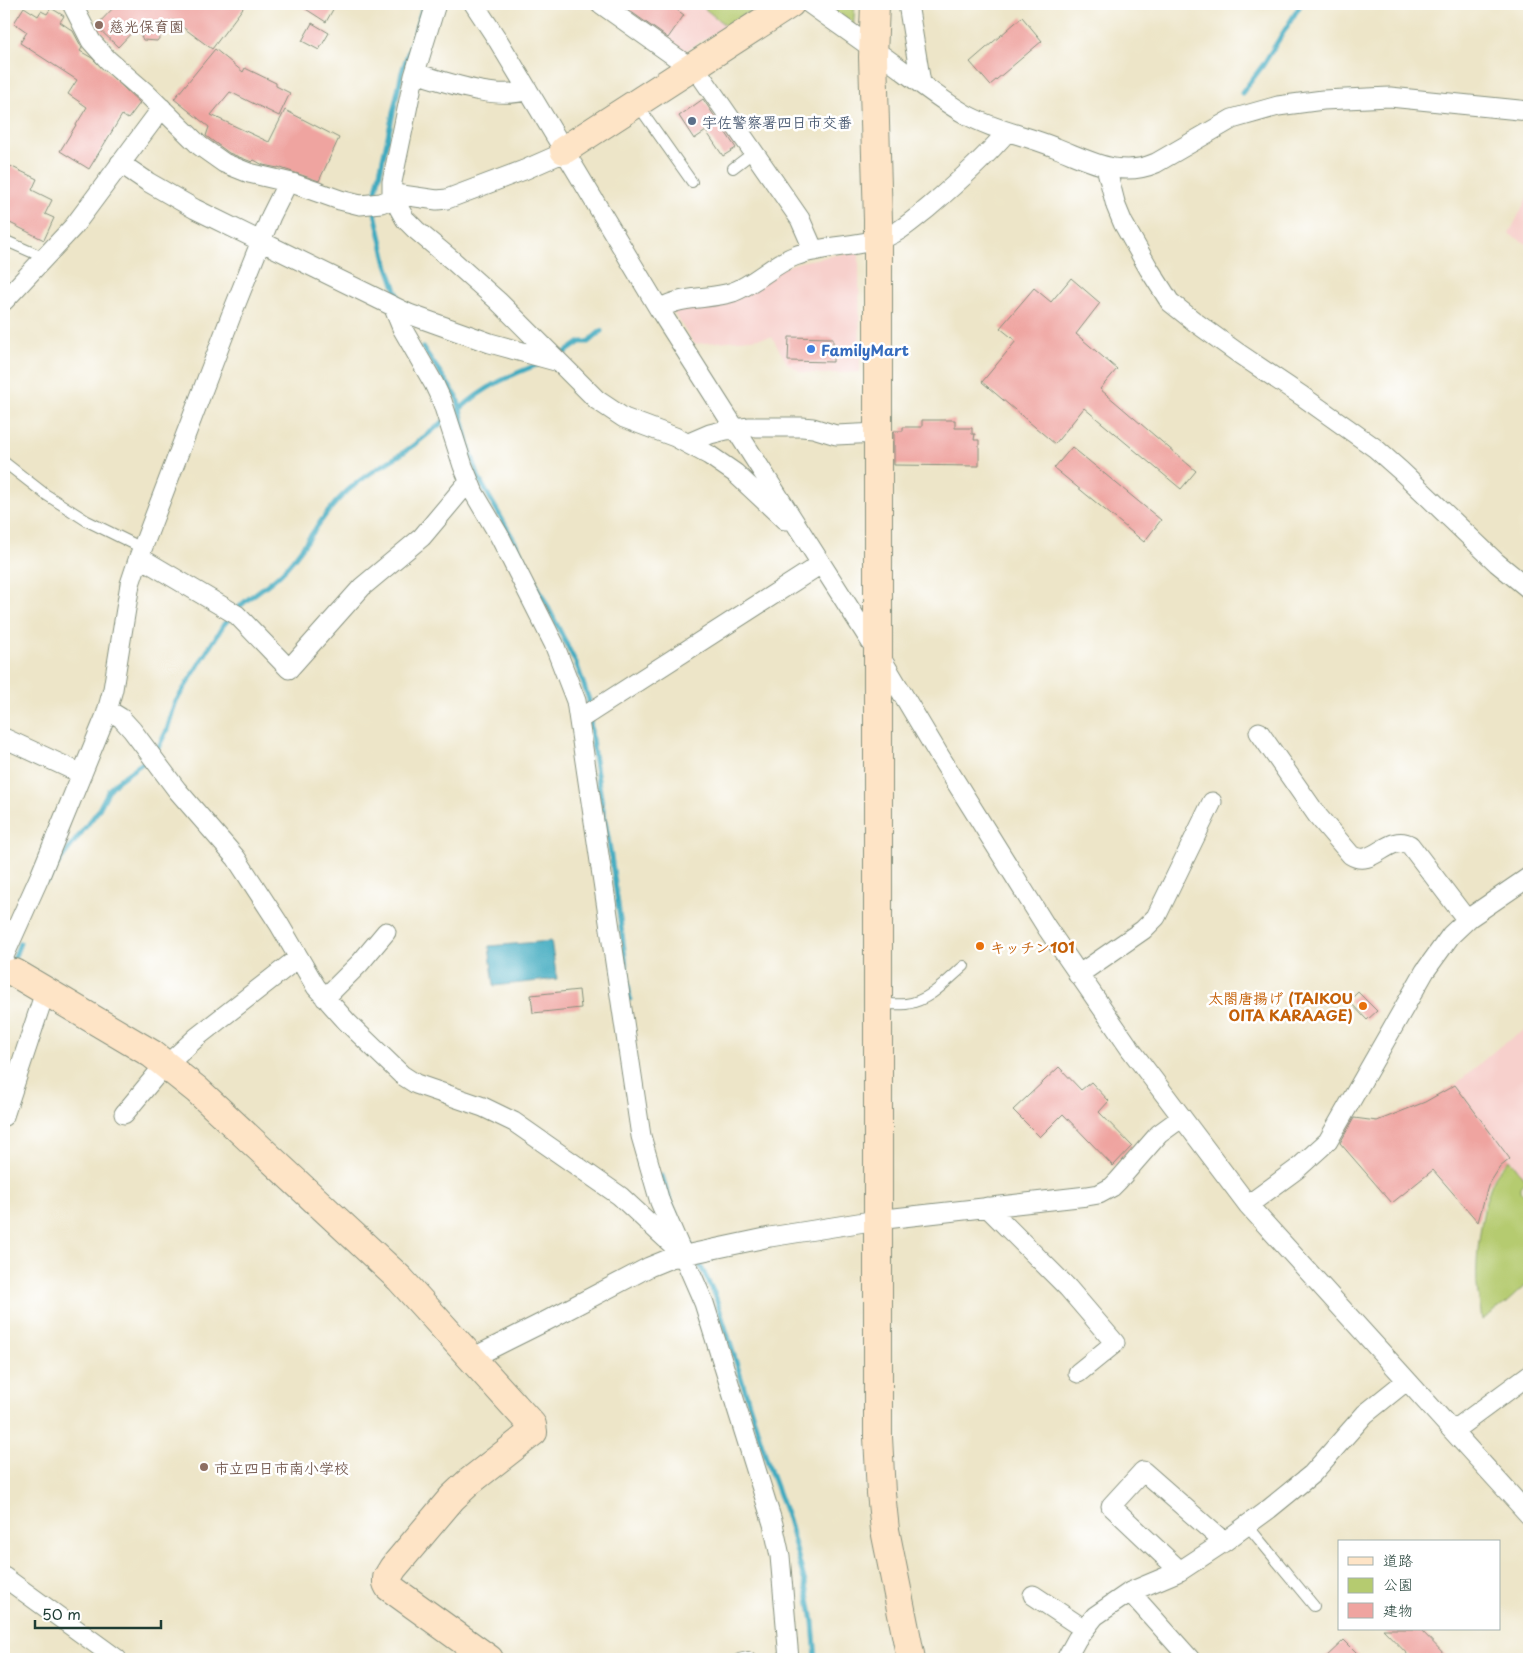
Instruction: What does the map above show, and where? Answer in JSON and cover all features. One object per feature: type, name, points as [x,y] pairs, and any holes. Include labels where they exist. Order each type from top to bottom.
[{"type":"street","points":[[72,4],[91,41],[98,50],[162,108],[200,146],[216,158],[249,173],[288,182],[360,205],[381,203],[402,195],[437,200],[451,198],[524,170],[564,151],[790,4]]},
{"type":"street","points":[[436,4],[415,72],[392,182],[394,199],[405,219],[498,301],[597,400],[614,413],[689,443],[715,459],[735,473],[806,540]]},
{"type":"street","points":[[474,4],[528,90],[659,309],[878,653],[939,755],[1078,975],[1119,1035],[1248,1205],[1406,1381],[1529,1514]]},
{"type":"street","points":[[601,4],[693,67],[804,225],[814,251]]},
{"type":"street","points":[[810,4],[966,115],[1007,132],[1052,146],[1106,167],[1128,170],[1144,168],[1232,119],[1245,114],[1323,100],[1390,97],[1529,111]]},
{"type":"street","points":[[875,4],[873,49],[878,240],[877,1397],[881,1493],[885,1530],[911,1659]]},
{"type":"street","points":[[908,4],[921,83]]},
{"type":"street","points":[[415,72],[487,91],[514,94],[528,90]]},
{"type":"street","points":[[4,301],[74,226],[162,108]]},
{"type":"street","points":[[659,309],[674,301],[735,291],[790,258],[814,251],[878,240],[890,236],[962,180],[1007,132]]},
{"type":"street","points":[[120,163],[176,198],[393,306],[465,335],[559,362]]},
{"type":"street","points":[[1106,167],[1116,206],[1123,223],[1170,302],[1238,354],[1375,448],[1402,471],[1497,563],[1529,589]]},
{"type":"street","points":[[288,182],[261,240],[140,553],[128,597],[108,710],[40,876],[7,965],[45,992],[138,1045],[167,1065],[197,1090],[400,1279],[532,1425],[533,1432],[469,1482],[452,1498],[396,1564],[390,1573],[387,1583],[389,1587],[489,1659]]},
{"type":"street","points":[[393,306],[410,344],[434,384],[469,481],[500,537],[560,656],[576,701],[640,1130],[660,1202],[689,1254],[773,1524],[780,1556],[789,1659]]},
{"type":"street","points":[[689,443],[710,434],[735,429],[802,426],[836,435],[878,433]]},
{"type":"street","points":[[140,553],[237,615],[289,669],[362,587],[422,536],[469,481]]},
{"type":"street","points":[[580,719],[821,564]]},
{"type":"street","points":[[108,710],[116,714],[132,730],[177,790],[236,858],[279,924],[310,979],[347,1022],[409,1080],[424,1088],[488,1109],[514,1122],[620,1196],[689,1254]]},
{"type":"street","points":[[1259,732],[1317,815],[1351,855],[1355,858],[1368,858],[1394,843],[1410,845],[1467,920]]},
{"type":"street","points":[[4,738],[82,774]]},
{"type":"street","points":[[1078,975],[1143,930],[1156,917],[1212,802]]},
{"type":"street","points":[[1248,1205],[1297,1169],[1328,1141],[1434,957],[1451,935],[1467,920],[1529,877]]},
{"type":"street","points":[[325,998],[360,963],[386,932]]},
{"type":"street","points":[[124,1114],[167,1065],[233,1007],[298,958]]},
{"type":"street","points":[[4,1116],[45,992]]},
{"type":"street","points":[[472,1358],[649,1267],[689,1254],[770,1237],[877,1220],[1099,1194],[1112,1187],[1159,1134],[1181,1118]]},
{"type":"street","points":[[987,1207],[1068,1288],[1115,1343],[1078,1373]]},
{"type":"street","points":[[1453,1432],[1529,1375]]},
{"type":"street","points":[[1066,1659],[1084,1629],[1095,1616],[1130,1592],[1180,1571],[1247,1525],[1312,1474],[1365,1414],[1406,1381]]},
{"type":"street","points":[[1180,1571],[1111,1506],[1143,1471],[1224,1542]]},
{"type":"street","points":[[4,1577],[116,1659]]},
{"type":"street","points":[[1130,1592],[1190,1659]]},
{"type":"street","points":[[1033,1596],[1084,1629]]},
{"type":"lane","points":[[637,103],[692,182]]},
{"type":"lane","points":[[733,168],[754,152]]},
{"type":"lane","points":[[4,240],[45,258]]},
{"type":"lane","points":[[4,462],[45,494],[140,553]]},
{"type":"lane","points":[[877,1002],[905,1004],[918,1001],[929,996],[964,966]]},
{"type":"lane","points":[[1247,1525],[1314,1606]]},
{"type":"lane","points":[[739,1659],[751,1659]]},
{"type":"shaded area","points":[[608,4],[762,4],[683,52]]},
{"type":"shaded area","points":[[1529,194],[1529,245],[1509,234]]},
{"type":"shaded area","points":[[859,252],[860,372],[822,374],[801,372],[787,363],[772,337],[694,344],[670,307],[800,262]]},
{"type":"shaded area","points":[[1529,1027],[1529,1177],[1526,1181],[1455,1085],[1500,1046]]},
{"type":"green space","points":[[699,4],[762,4],[726,26]]},
{"type":"green space","points":[[816,4],[855,4],[853,32]]},
{"type":"green space","points":[[1510,1159],[1526,1181],[1521,1187],[1521,1191],[1529,1200],[1529,1282],[1506,1303],[1482,1320],[1477,1290],[1477,1275],[1478,1246],[1483,1214],[1490,1187],[1500,1170]]},
{"type":"water","points":[[551,941],[557,979],[494,986],[489,946]]},
{"type":"building","points":[[117,4],[246,4],[212,49],[173,20],[157,41],[143,40],[137,27],[118,47],[96,26]]},
{"type":"building","points":[[298,4],[336,4],[326,22]]},
{"type":"building","points":[[620,4],[669,4],[684,15],[668,38]]},
{"type":"building","points":[[24,7],[38,16],[41,11],[47,14],[51,8],[64,16],[60,22],[73,31],[82,48],[80,51],[92,58],[140,103],[128,119],[122,115],[89,169],[60,151],[87,107],[68,94],[77,80],[20,43],[27,32],[14,23]]},
{"type":"building","points":[[1022,17],[1042,41],[990,85],[970,62]]},
{"type":"building","points":[[312,23],[329,33],[319,50],[302,41]]},
{"type":"building","points":[[215,49],[243,72],[245,68],[276,83],[276,86],[290,93],[279,116],[230,92],[211,115],[269,142],[285,110],[339,138],[319,181],[278,167],[263,165],[254,160],[252,162],[229,153],[206,136],[209,127],[174,99]]},
{"type":"building","points":[[703,99],[736,148],[723,156],[706,131],[694,139],[679,116]]},
{"type":"building","points":[[4,163],[37,179],[32,190],[52,200],[45,214],[54,218],[44,240],[4,220]]},
{"type":"building","points":[[1071,278],[1100,303],[1076,334],[1117,369],[1100,389],[1196,471],[1181,489],[1084,408],[1055,444],[982,382],[1016,341],[1000,328],[1034,288],[1051,302]]},
{"type":"building","name":"FamilyMart","points":[[789,337],[833,338],[833,362],[788,361]]},
{"type":"building","points":[[922,420],[955,420],[955,428],[972,428],[972,434],[975,434],[974,440],[979,440],[979,466],[894,465],[894,431],[903,431],[903,427],[922,427]]},
{"type":"building","points":[[1072,447],[1161,520],[1144,542],[1054,468]]},
{"type":"building","points":[[579,990],[581,1008],[533,1013],[531,995]]},
{"type":"building","name":"太閤唐揚げ (TAIKOU OITA KARAAGE)","points":[[1358,992],[1377,1011],[1367,1020],[1349,1001]]},
{"type":"building","points":[[1059,1067],[1081,1090],[1091,1082],[1109,1101],[1099,1112],[1132,1146],[1113,1166],[1063,1114],[1040,1137],[1013,1110]]},
{"type":"building","points":[[1455,1085],[1510,1159],[1500,1167],[1488,1186],[1478,1222],[1433,1170],[1392,1203],[1340,1143],[1354,1118],[1377,1121],[1425,1102]]},
{"type":"building","points":[[1384,1630],[1421,1630],[1449,1659],[1412,1659]]},
{"type":"building","points":[[1344,1640],[1363,1659],[1324,1659]]},
{"type":"waterway","points":[[401,305],[386,261],[373,204],[402,72],[424,4]]},
{"type":"waterway","points":[[1242,93],[1263,65],[1301,4]]},
{"type":"waterway","points":[[560,356],[580,342],[588,342],[601,331]]},
{"type":"waterway","points":[[423,348],[457,397],[460,409],[451,416]]},
{"type":"waterway","points":[[542,363],[499,382],[479,394],[460,409],[479,479],[519,549],[577,665],[589,700],[589,709]]},
{"type":"waterway","points":[[236,610],[283,571],[299,553],[326,514],[348,490],[410,448],[444,421]]},
{"type":"waterway","points":[[47,881],[61,859],[98,811],[109,790],[116,782],[151,757],[158,748],[167,730],[175,703],[224,624],[231,617]]},
{"type":"waterway","points":[[590,718],[595,765],[615,882],[630,999]]},
{"type":"waterway","points":[[11,966],[20,943]]},
{"type":"waterway","points":[[662,1176],[672,1206],[692,1249]]},
{"type":"waterway","points":[[696,1257],[715,1295],[771,1473],[788,1519],[809,1598],[816,1659]]},
{"type":"place","name":"慈光保育園","points":[[99,25]]},
{"type":"place","name":"宇佐警察署四日市交番","points":[[692,121]]},
{"type":"place","name":"FamilyMart","points":[[811,349]]},
{"type":"place","name":"キッチン101","points":[[980,946]]},
{"type":"place","name":"太閤唐揚げ (TAIKOU OITA KARAAGE)","points":[[1363,1006]]},
{"type":"place","name":"市立四日市南小学校","points":[[204,1467]]}]
